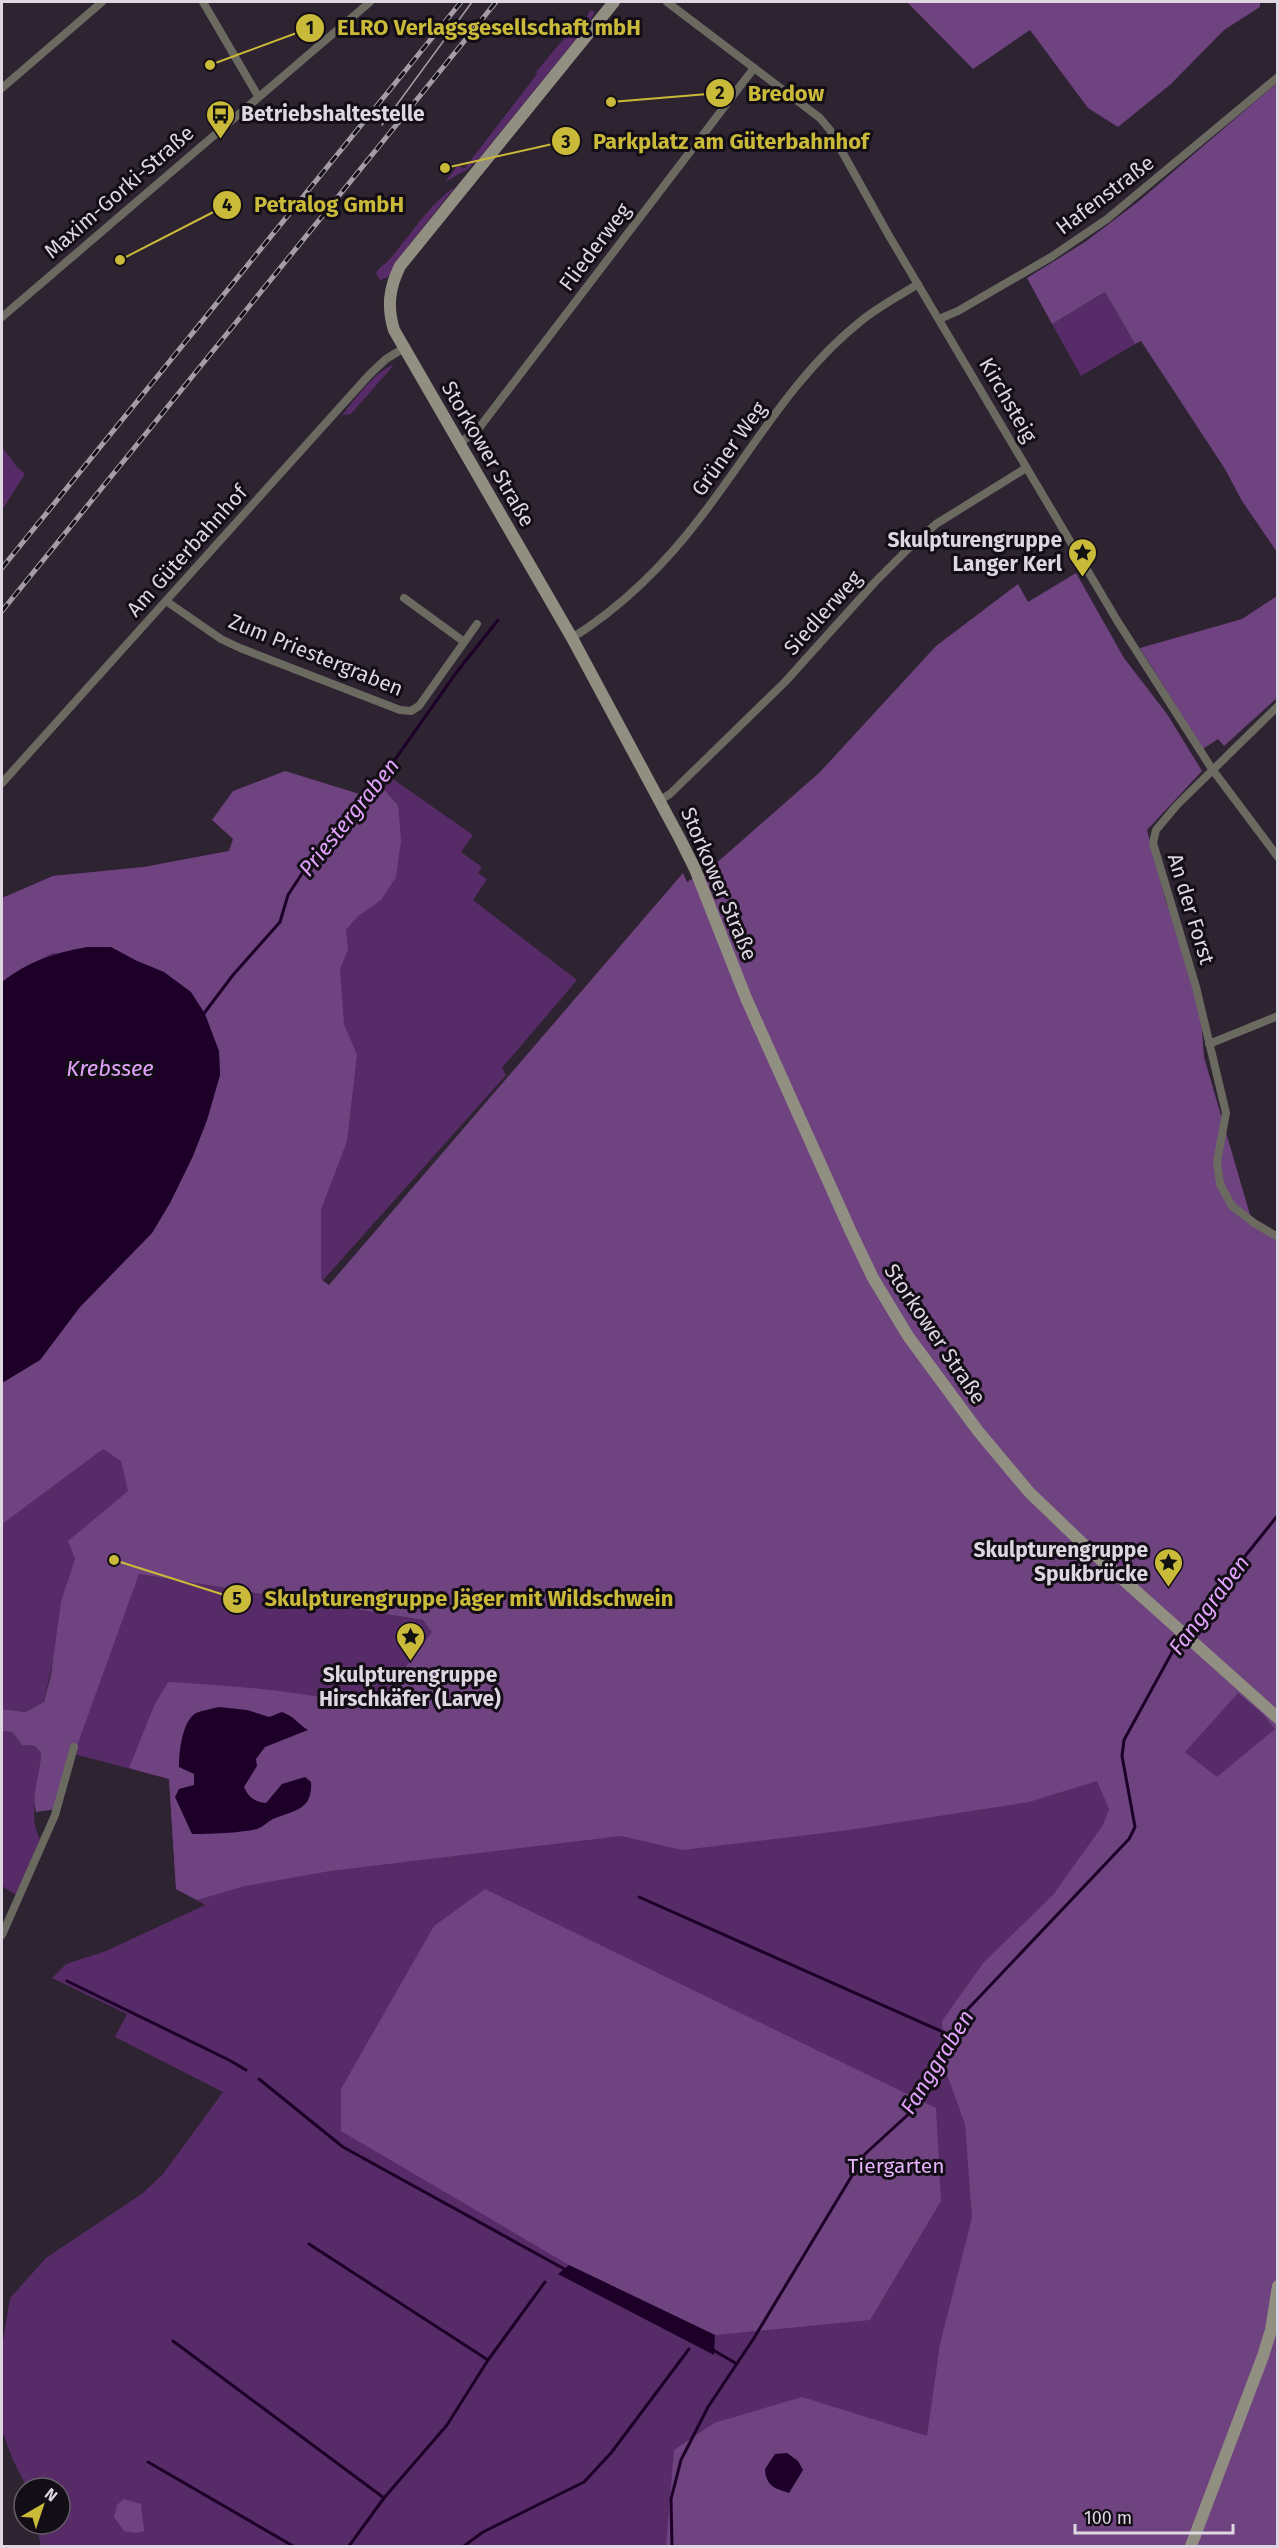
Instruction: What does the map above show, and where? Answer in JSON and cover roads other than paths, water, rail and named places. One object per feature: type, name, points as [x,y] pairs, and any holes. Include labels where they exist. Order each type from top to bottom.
[{"type":"main road","name":"Storkower Straße","points":[[598,19],[604,2]]},
{"type":"main road","name":"Storkower Straße","points":[[614,2],[400,266],[393,279],[389,297],[389,314],[394,330],[572,638],[693,863],[746,998],[795,1109],[890,1310],[978,1431],[1029,1492],[1278,1718]]},
{"type":"main road","points":[[1191,2547],[1256,2378],[1271,2330],[1278,2286]]},
{"type":"street","points":[[203,2],[258,96]]},
{"type":"street","name":"Maxim-Gorki-Straße","points":[[2,317],[370,2]]},
{"type":"street","name":"Kirchsteig","points":[[667,2],[820,118],[831,130],[918,284],[1118,622],[1212,769],[1278,857]]},
{"type":"street","points":[[2,88],[100,3]]},
{"type":"street","name":"Fliederweg","points":[[460,443],[479,428],[754,68]]},
{"type":"street","name":"Hafenstraße","points":[[939,320],[1051,257],[1107,219],[1278,77]]},
{"type":"street","name":"Grüner Weg","points":[[572,638],[624,599],[669,556],[705,512],[753,442],[814,367],[844,336],[861,321],[918,284]]},
{"type":"street","name":"Am Güterbahnhof","points":[[2,783],[369,375],[386,359],[404,348]]},
{"type":"street","name":"Siedlerweg","points":[[660,800],[670,794],[785,682],[875,582],[936,524],[1026,468]]},
{"type":"street","points":[[404,598],[464,642]]},
{"type":"street","name":"Zum Priestergraben","points":[[166,601],[221,639],[240,648],[400,710],[411,711],[419,706],[477,624]]},
{"type":"street","name":"An der Forst","points":[[1278,706],[1212,769],[1156,830],[1153,843],[1196,987],[1226,1113],[1217,1162],[1220,1184],[1232,1206],[1254,1223],[1278,1237]]},
{"type":"street","points":[[1209,1044],[1278,1016]]},
{"type":"street","points":[[2,1935],[55,1815],[74,1747]]},
{"type":"water","name":"Krebssee","points":[[87,947],[111,947],[164,972],[191,992],[205,1014],[219,1051],[220,1075],[207,1120],[193,1156],[152,1233],[80,1307],[40,1360],[2,1383],[2,982],[42,959]]},
{"type":"water","points":[[219,1707],[247,1710],[269,1717],[282,1712],[308,1730],[265,1747],[256,1759],[257,1766],[244,1787],[255,1800],[266,1803],[282,1784],[305,1777],[311,1782],[311,1791],[309,1798],[301,1808],[273,1819],[257,1829],[192,1834],[175,1797],[179,1789],[194,1785],[194,1774],[179,1767],[182,1737],[191,1717],[196,1713]]},
{"type":"water","points":[[569,2265],[715,2335],[714,2355],[558,2274]]},
{"type":"water","points":[[787,2453],[798,2461],[803,2470],[789,2493],[769,2483],[765,2469],[775,2454]]},
{"type":"waterway","name":"Priestergraben","points":[[202,1016],[233,975],[280,922],[288,895],[303,872],[346,825],[375,788],[456,673],[498,620]]},
{"type":"waterway","name":"Fanggraben","points":[[1185,1631],[1278,1515]]},
{"type":"waterway","name":"Fanggraben","points":[[672,2546],[671,2499],[681,2460],[708,2407],[754,2338],[865,2154],[912,2111],[967,2010],[1129,1839],[1135,1827],[1122,1756],[1124,1740],[1181,1636]]},
{"type":"waterway","points":[[639,1897],[952,2036]]},
{"type":"waterway","points":[[67,1981],[246,2070]]},
{"type":"waterway","points":[[259,2079],[343,2147],[568,2271]]},
{"type":"waterway","points":[[309,2244],[488,2360]]},
{"type":"waterway","points":[[349,2546],[384,2498],[447,2425],[488,2360],[545,2282]]},
{"type":"waterway","points":[[173,2341],[384,2498]]},
{"type":"waterway","points":[[464,2546],[483,2532],[584,2482],[611,2453],[689,2349]]},
{"type":"waterway","points":[[713,2350],[737,2364]]},
{"type":"waterway","points":[[148,2462],[293,2546]]},
{"type":"tram line","points":[[382,125],[472,2]]},
{"type":"railway","points":[[2,568],[461,2]]},
{"type":"railway","points":[[2,611],[496,2]]},
{"type":"place","name":"ELRO Verlagsgesellschaft mbH","points":[[210,65]]},
{"type":"place","name":"Bredow","points":[[611,102]]},
{"type":"place","name":"Betriebshaltestelle","points":[[220,140]]},
{"type":"place","name":"Parkplatz am Güterbahnhof","points":[[445,168]]},
{"type":"place","name":"Petralog GmbH","points":[[120,260]]},
{"type":"place","name":"Skulpturengruppe Langer Kerl","points":[[1083,578]]},
{"type":"place","name":"Skulpturengruppe Jäger mit Wildschwein","points":[[114,1560]]},
{"type":"place","name":"Skulpturengruppe Spukbrücke","points":[[1169,1588]]},
{"type":"place","name":"Skulpturengruppe Hirschkäfer (Larve)","points":[[410,1662]]},
{"type":"park label","name":"Tiergarten","points":[[896,2166]]}]
